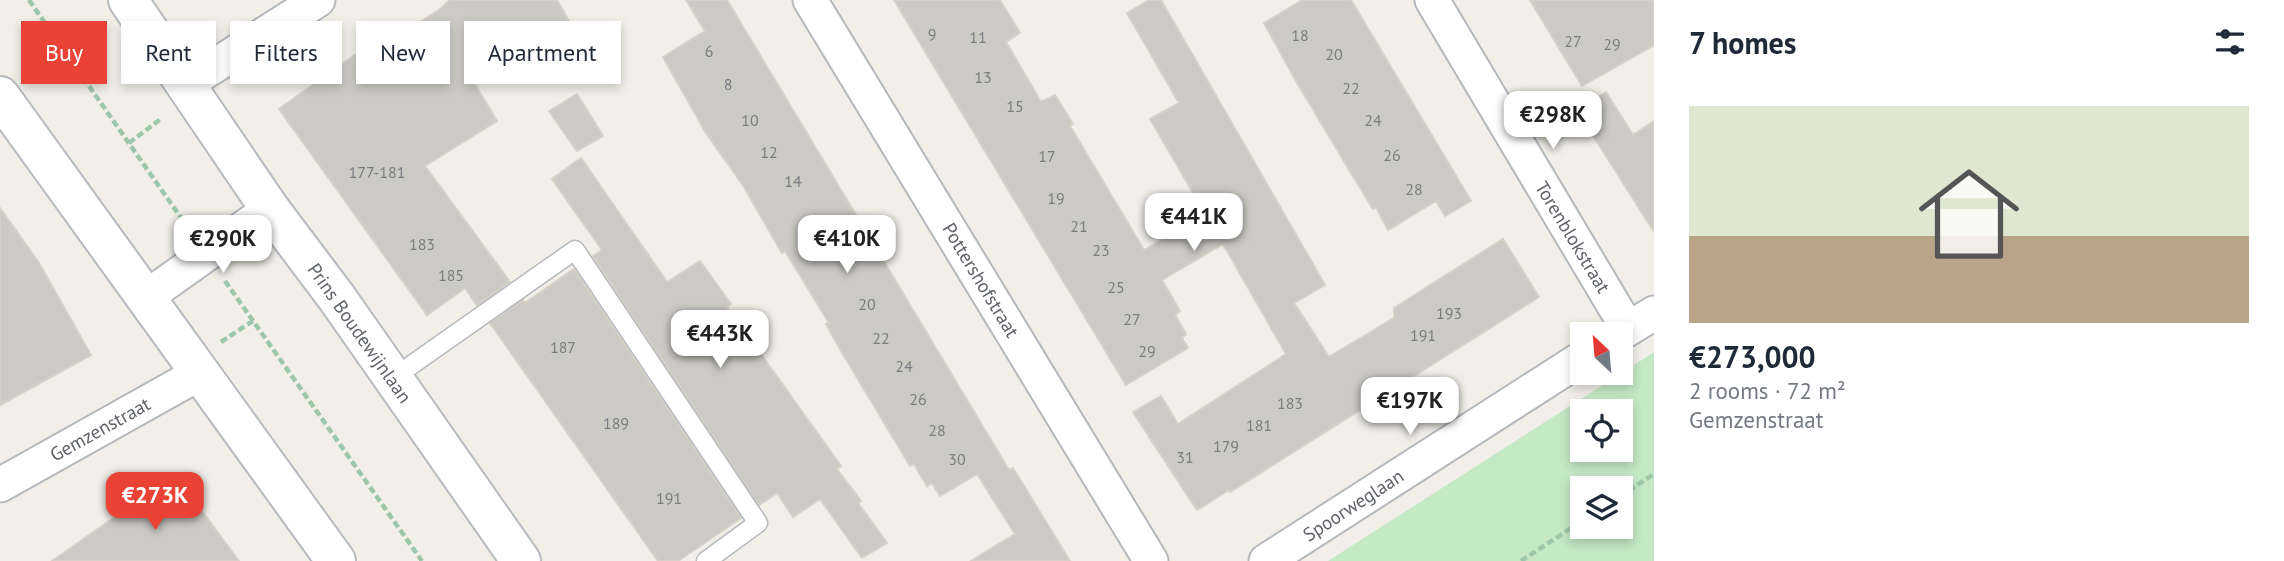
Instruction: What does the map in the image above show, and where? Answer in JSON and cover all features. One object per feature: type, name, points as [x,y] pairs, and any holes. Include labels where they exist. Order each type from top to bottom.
[{"type":"main road","name":"Prins Boudewijnlaan","points":[[128,0],[142,21]]},
{"type":"main road","name":"Prins Boudewijnlaan","points":[[186,84],[271,209],[521,561]]},
{"type":"main road","points":[[0,96],[336,561]]},
{"type":"street","points":[[216,65],[318,0]]},
{"type":"street","name":"Pottershofstraat","points":[[810,0],[1151,561]]},
{"type":"street","name":"Torenblokstraat","points":[[1432,0],[1634,325]]},
{"type":"street","points":[[145,298],[271,209]]},
{"type":"street","name":"Spoorweglaan","points":[[1266,561],[1570,366]]},
{"type":"street","name":"Gemzenstraat","points":[[0,485],[200,373]]},
{"type":"lane","points":[[393,379],[575,250],[758,523],[706,561]]},
{"type":"path","points":[[1633,488],[1654,474]]},
{"type":"path","points":[[1521,561],[1570,530]]},
{"type":"green space","points":[[1654,352],[1654,561],[1328,561],[1570,406],[1570,462],[1633,462],[1633,399],[1581,399],[1603,385],[1633,385],[1633,365]]},
{"type":"building","points":[[450,0],[557,0],[569,21],[464,21],[464,84],[475,84],[497,121],[425,166],[510,282],[477,305],[465,288],[427,315],[279,109],[314,84],[342,84],[342,64],[356,54],[356,84],[450,84],[450,21],[421,21]]},
{"type":"building","points":[[686,0],[727,0],[1009,470],[1013,468],[1070,561],[971,561],[1015,534],[977,474],[940,496],[932,483],[927,486],[914,464],[910,466],[841,351],[826,324],[829,323],[785,251],[782,253],[744,187],[706,133],[663,57],[705,31]]},
{"type":"building","points":[[894,0],[1000,0],[1020,33],[1006,42],[1041,102],[1055,95],[1073,124],[1070,126],[1144,250],[1206,215],[1150,119],[1179,103],[1127,13],[1149,0],[1161,0],[1325,285],[1294,303],[1329,357],[1394,318],[1394,308],[1503,239],[1539,297],[1230,492],[1229,490],[1197,510],[1133,412],[1161,396],[1178,424],[1286,354],[1223,244],[1162,280],[1180,311],[1175,315],[1186,334],[1182,338],[1188,348],[1126,385]]},
{"type":"building","points":[[1303,0],[1351,0],[1471,201],[1445,216],[1436,201],[1388,230],[1376,207],[1373,209],[1351,173],[1264,23]]},
{"type":"building","points":[[1530,0],[1654,0],[1654,45],[1582,86]]},
{"type":"building","points":[[1606,92],[1633,135],[1654,121],[1654,232],[1577,110]]},
{"type":"building","points":[[577,94],[603,136],[577,151],[549,111]]},
{"type":"building","points":[[581,158],[667,282],[700,261],[731,304],[727,307],[841,466],[837,469],[887,543],[862,558],[820,499],[793,517],[777,493],[759,505],[593,256],[602,250],[552,179]]},
{"type":"building","points":[[0,208],[39,263],[91,355],[0,405]]},
{"type":"building","points":[[574,269],[741,518],[678,561],[658,561],[490,323],[523,300],[525,303]]},
{"type":"building","points":[[175,475],[239,561],[52,561]]}]
